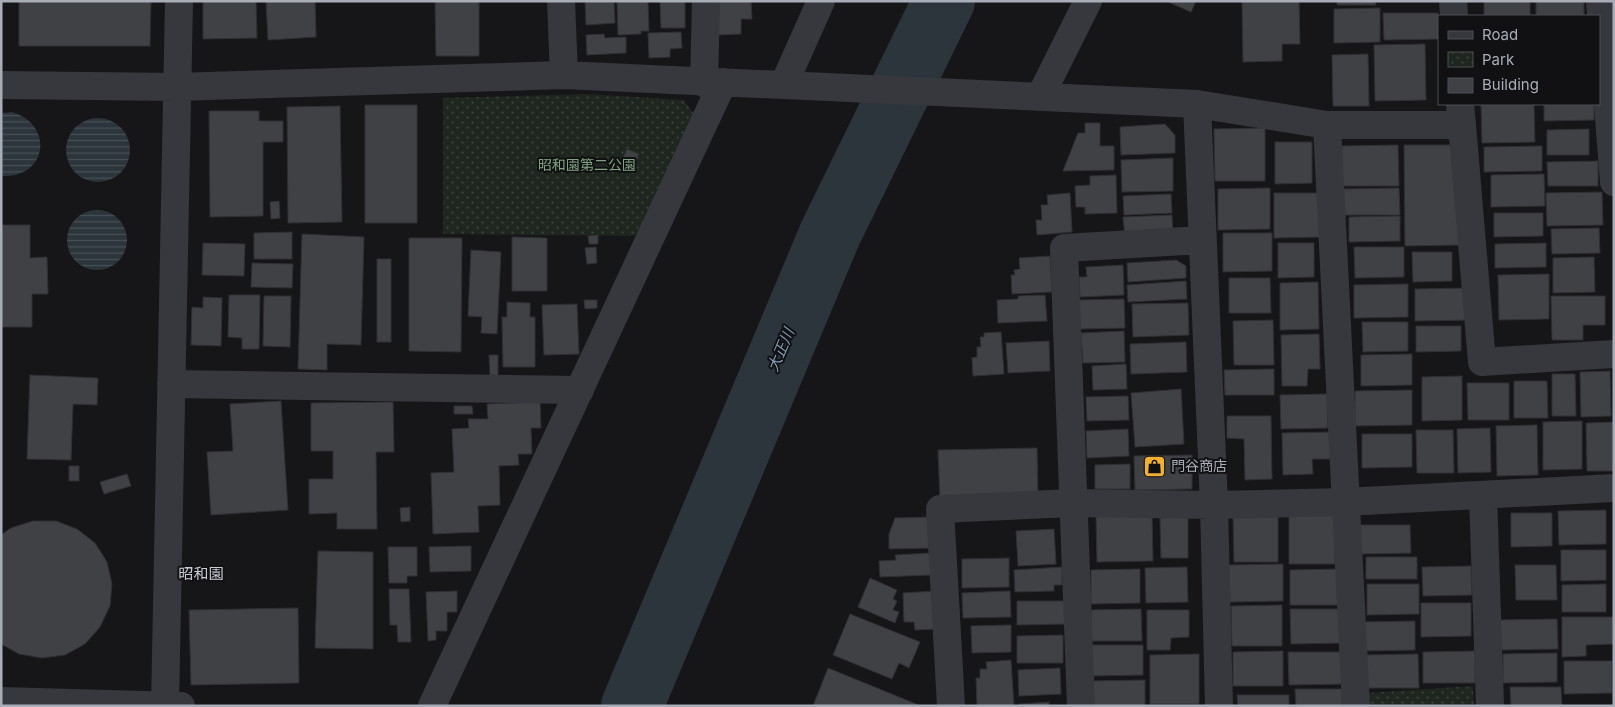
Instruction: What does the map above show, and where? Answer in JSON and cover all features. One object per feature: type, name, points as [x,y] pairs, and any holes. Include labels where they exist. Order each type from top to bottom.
[{"type":"street","points":[[165,706],[179,1]]},
{"type":"street","points":[[561,1],[564,75]]},
{"type":"street","points":[[432,706],[580,390],[713,83],[706,1]]},
{"type":"street","points":[[788,85],[821,1]]},
{"type":"street","points":[[1031,95],[1088,1]]},
{"type":"street","points":[[1453,1],[1454,15]]},
{"type":"street","points":[[1600,1],[1614,182]]},
{"type":"street","points":[[1,85],[176,87],[564,75],[1196,104],[1327,125],[1461,114],[1482,362],[1614,354]]},
{"type":"street","points":[[1196,104],[1214,505],[1219,706]]},
{"type":"street","points":[[1327,125],[1356,706]]},
{"type":"street","points":[[1081,706],[1064,248],[1202,240]]},
{"type":"street","points":[[171,384],[580,390]]},
{"type":"street","points":[[951,706],[940,509],[1073,503],[1214,505],[1345,502],[1614,488]]},
{"type":"street","points":[[1483,495],[1490,706]]},
{"type":"street","points":[[1,701],[181,706]]},
{"type":"green space","name":"昭和園第二公園","points":[[588,94],[684,100],[693,113],[643,236],[443,234],[443,98]]},
{"type":"green space","points":[[1473,686],[1474,706],[1367,706],[1366,693]]},
{"type":"shaded area","points":[[12,112],[26,119],[35,128],[40,138],[40,150],[36,160],[29,169],[17,174],[2,176],[1,113]]},
{"type":"shaded area","points":[[98,118],[116,124],[124,132],[130,150],[124,168],[116,176],[98,182],[80,176],[72,168],[66,150],[72,132],[80,124]]},
{"type":"shaded area","points":[[97,210],[114,215],[122,223],[127,240],[122,257],[114,265],[97,270],[80,265],[72,257],[67,240],[72,223],[80,215]]},
{"type":"building","points":[[19,1],[151,1],[150,46],[19,46]]},
{"type":"building","points":[[203,1],[256,1],[257,38],[203,39]]},
{"type":"building","points":[[266,1],[315,1],[316,37],[268,40]]},
{"type":"building","points":[[435,1],[479,1],[479,56],[436,56]]},
{"type":"building","points":[[585,1],[614,1],[615,23],[586,25]]},
{"type":"building","points":[[617,1],[648,1],[649,31],[641,31],[641,34],[618,35]]},
{"type":"building","points":[[660,1],[685,1],[685,28],[661,28]]},
{"type":"building","points":[[716,1],[751,1],[752,19],[741,19],[741,34],[717,35]]},
{"type":"building","points":[[1166,1],[1196,1],[1191,12]]},
{"type":"building","points":[[1242,1],[1299,1],[1300,44],[1282,44],[1282,61],[1243,62]]},
{"type":"building","points":[[1337,1],[1375,1],[1376,5],[1337,5]]},
{"type":"building","points":[[1484,1],[1530,1],[1530,15],[1484,15]]},
{"type":"building","points":[[1536,1],[1584,1],[1584,15],[1536,15]]},
{"type":"building","points":[[1380,8],[1380,42],[1334,43],[1334,9]]},
{"type":"building","points":[[1383,13],[1438,13],[1438,39],[1384,40]]},
{"type":"building","points":[[681,32],[682,48],[670,49],[670,57],[649,58],[648,33]]},
{"type":"building","points":[[604,34],[605,38],[626,37],[626,53],[587,55],[586,35]]},
{"type":"building","points":[[1425,44],[1426,100],[1375,101],[1374,45]]},
{"type":"building","points":[[1368,54],[1369,106],[1333,106],[1332,55]]},
{"type":"building","points":[[365,105],[417,105],[417,223],[365,223]]},
{"type":"building","points":[[1481,105],[1534,105],[1535,142],[1482,143]]},
{"type":"building","points":[[1544,105],[1594,105],[1594,120],[1544,121]]},
{"type":"building","points":[[340,106],[342,222],[288,223],[287,107]]},
{"type":"building","points":[[209,111],[259,111],[259,121],[283,121],[283,142],[263,142],[263,216],[210,217]]},
{"type":"building","points":[[1085,123],[1100,123],[1100,146],[1114,146],[1114,170],[1063,171],[1078,133],[1085,133]]},
{"type":"building","points":[[1165,124],[1175,135],[1175,153],[1121,155],[1120,127]]},
{"type":"building","points":[[1265,128],[1265,181],[1215,181],[1214,129]]},
{"type":"building","points":[[1589,129],[1589,155],[1547,155],[1547,130]]},
{"type":"building","points":[[1275,142],[1312,142],[1312,183],[1275,184]]},
{"type":"building","points":[[1398,145],[1399,186],[1342,186],[1342,146]]},
{"type":"building","points":[[1404,145],[1460,145],[1460,245],[1405,246]]},
{"type":"building","points":[[1542,146],[1542,171],[1484,172],[1484,147]]},
{"type":"building","points":[[627,149],[639,154],[632,169],[620,164]]},
{"type":"building","points":[[1173,158],[1173,191],[1122,192],[1121,160]]},
{"type":"building","points":[[1598,161],[1598,186],[1548,186],[1547,162]]},
{"type":"building","points":[[1544,174],[1545,206],[1491,207],[1491,175]]},
{"type":"building","points":[[1116,175],[1117,213],[1085,214],[1085,207],[1076,207],[1075,186],[1090,185],[1090,176]]},
{"type":"building","points":[[1270,188],[1270,229],[1218,230],[1218,189]]},
{"type":"building","points":[[1399,188],[1400,215],[1342,215],[1343,189]]},
{"type":"building","points":[[1602,192],[1603,225],[1547,226],[1546,193]]},
{"type":"building","points":[[1070,193],[1072,232],[1037,235],[1036,220],[1042,220],[1041,205],[1048,205],[1047,195]]},
{"type":"building","points":[[1274,193],[1320,193],[1320,237],[1274,238]]},
{"type":"building","points":[[1171,194],[1172,213],[1124,215],[1123,196]]},
{"type":"building","points":[[279,201],[280,218],[271,219],[270,202]]},
{"type":"building","points":[[1494,213],[1543,213],[1543,236],[1494,237]]},
{"type":"building","points":[[1172,215],[1173,236],[1125,238],[1123,217]]},
{"type":"building","points":[[1400,216],[1400,241],[1349,242],[1349,217]]},
{"type":"building","points":[[1,225],[30,225],[30,258],[47,257],[48,294],[32,294],[32,327],[1,327]]},
{"type":"building","points":[[1599,228],[1600,253],[1552,254],[1551,229]]},
{"type":"building","points":[[292,232],[292,259],[254,259],[254,233]]},
{"type":"building","points":[[1223,233],[1272,233],[1272,271],[1223,272]]},
{"type":"building","points":[[302,234],[364,237],[361,345],[327,344],[327,370],[298,369]]},
{"type":"building","points":[[598,235],[598,244],[589,244],[588,236]]},
{"type":"building","points":[[512,237],[547,238],[547,291],[512,291]]},
{"type":"building","points":[[409,238],[462,238],[461,352],[409,351]]},
{"type":"building","points":[[203,243],[245,244],[244,276],[202,275]]},
{"type":"building","points":[[1278,243],[1314,243],[1314,277],[1278,278]]},
{"type":"building","points":[[1546,243],[1546,267],[1495,268],[1495,244]]},
{"type":"building","points":[[596,247],[597,263],[587,264],[585,248]]},
{"type":"building","points":[[1354,247],[1404,247],[1404,277],[1355,278]]},
{"type":"building","points":[[471,250],[501,252],[497,334],[481,333],[482,317],[468,316]]},
{"type":"building","points":[[1412,252],[1452,252],[1452,281],[1413,282]]},
{"type":"building","points":[[1050,256],[1052,292],[1012,294],[1011,275],[1015,275],[1014,270],[1020,269],[1019,258]]},
{"type":"building","points":[[1594,257],[1595,292],[1553,293],[1553,258]]},
{"type":"building","points":[[377,259],[391,259],[391,342],[377,342]]},
{"type":"building","points":[[1176,260],[1186,266],[1186,278],[1128,282],[1127,263]]},
{"type":"building","points":[[252,263],[293,264],[292,288],[251,287]]},
{"type":"building","points":[[1123,265],[1124,295],[1080,297],[1079,277],[1087,277],[1086,267]]},
{"type":"building","points":[[1549,274],[1549,319],[1499,320],[1498,275]]},
{"type":"building","points":[[1229,278],[1270,278],[1271,313],[1229,313]]},
{"type":"building","points":[[1186,281],[1187,299],[1128,302],[1127,285]]},
{"type":"building","points":[[1318,282],[1319,329],[1280,330],[1280,283]]},
{"type":"building","points":[[1408,284],[1408,317],[1354,318],[1354,285]]},
{"type":"building","points":[[1469,288],[1469,320],[1415,321],[1415,289]]},
{"type":"building","points":[[229,295],[260,295],[259,349],[242,349],[242,338],[228,337]]},
{"type":"building","points":[[1045,295],[1047,321],[998,323],[997,300],[1018,299],[1018,296]]},
{"type":"building","points":[[264,296],[291,296],[290,347],[263,346]]},
{"type":"building","points":[[1551,296],[1605,296],[1605,325],[1583,325],[1583,340],[1552,340]]},
{"type":"building","points":[[203,297],[222,298],[221,346],[191,345],[192,307],[203,308]]},
{"type":"building","points":[[1124,299],[1125,328],[1080,329],[1079,300]]},
{"type":"building","points":[[584,300],[597,300],[597,308],[585,309]]},
{"type":"building","points":[[507,302],[530,303],[530,317],[535,317],[535,367],[503,367],[502,317],[507,317]]},
{"type":"building","points":[[1188,303],[1189,335],[1133,337],[1132,304]]},
{"type":"building","points":[[577,304],[579,354],[544,355],[542,305]]},
{"type":"building","points":[[1273,320],[1274,365],[1234,365],[1233,321]]},
{"type":"building","points":[[1362,322],[1408,322],[1408,351],[1363,352]]},
{"type":"building","points":[[1416,326],[1461,326],[1461,351],[1416,352]]},
{"type":"building","points":[[1124,331],[1125,362],[1083,363],[1081,333]]},
{"type":"building","points":[[1001,332],[1004,374],[973,376],[972,358],[977,357],[977,347],[981,347],[980,337],[984,337],[984,333]]},
{"type":"building","points":[[1319,334],[1320,369],[1308,369],[1307,386],[1282,386],[1281,335]]},
{"type":"building","points":[[1049,341],[1050,371],[1008,373],[1006,343]]},
{"type":"building","points":[[1186,342],[1187,372],[1131,374],[1130,344]]},
{"type":"building","points":[[1412,354],[1412,385],[1361,386],[1361,355]]},
{"type":"building","points":[[489,355],[498,355],[498,376],[490,376]]},
{"type":"building","points":[[1126,364],[1127,389],[1093,390],[1092,366]]},
{"type":"building","points":[[1274,369],[1274,395],[1225,395],[1224,370]]},
{"type":"building","points":[[1610,371],[1611,416],[1581,417],[1580,372]]},
{"type":"building","points":[[1552,374],[1575,374],[1576,416],[1552,416]]},
{"type":"building","points":[[30,375],[98,378],[97,405],[73,404],[71,460],[27,459]]},
{"type":"building","points":[[1462,376],[1462,420],[1422,421],[1422,377]]},
{"type":"building","points":[[1514,381],[1547,381],[1548,418],[1514,418]]},
{"type":"building","points":[[1467,383],[1509,383],[1509,420],[1468,420]]},
{"type":"building","points":[[1181,389],[1184,444],[1135,447],[1131,393]]},
{"type":"building","points":[[1412,390],[1412,425],[1355,426],[1355,391]]},
{"type":"building","points":[[1327,394],[1328,428],[1281,429],[1280,395]]},
{"type":"building","points":[[1128,396],[1129,420],[1087,421],[1086,397]]},
{"type":"building","points":[[281,401],[288,510],[211,515],[207,452],[233,451],[230,404]]},
{"type":"building","points":[[393,402],[394,452],[376,452],[377,529],[337,529],[337,513],[309,514],[309,479],[333,479],[333,451],[311,451],[311,403]]},
{"type":"building","points":[[540,402],[541,428],[531,428],[532,454],[518,454],[519,465],[499,466],[500,505],[478,506],[479,532],[433,534],[431,473],[454,472],[452,429],[469,428],[468,419],[488,419],[487,404]]},
{"type":"building","points":[[454,406],[472,406],[473,414],[454,414]]},
{"type":"building","points":[[1227,416],[1271,416],[1272,479],[1245,480],[1244,439],[1227,438]]},
{"type":"building","points":[[1582,421],[1582,469],[1543,470],[1543,422]]},
{"type":"building","points":[[1614,422],[1614,471],[1587,471],[1586,423]]},
{"type":"building","points":[[1537,425],[1538,475],[1497,476],[1496,426]]},
{"type":"building","points":[[1490,428],[1491,472],[1458,473],[1457,429]]},
{"type":"building","points":[[1128,429],[1129,456],[1087,458],[1086,431]]},
{"type":"building","points":[[1416,430],[1453,430],[1454,473],[1417,473]]},
{"type":"building","points":[[1334,432],[1334,459],[1312,459],[1313,474],[1283,475],[1282,433]]},
{"type":"building","points":[[1362,434],[1412,434],[1412,467],[1362,468]]},
{"type":"building","points":[[1037,448],[1038,498],[940,500],[938,450]]},
{"type":"building","points":[[1192,455],[1192,489],[1135,490],[1134,456]]},
{"type":"building","points":[[1130,464],[1130,489],[1095,489],[1095,465]]},
{"type":"building","points":[[69,466],[79,466],[79,481],[69,481]]},
{"type":"building","points":[[127,474],[131,486],[104,494],[100,482]]},
{"type":"building","points":[[410,507],[410,521],[401,522],[400,508]]},
{"type":"building","points":[[1606,510],[1606,544],[1559,545],[1558,511]]},
{"type":"building","points":[[1278,513],[1278,562],[1234,562],[1233,514]]},
{"type":"building","points":[[1335,513],[1335,564],[1289,564],[1289,514]]},
{"type":"building","points":[[1511,513],[1552,513],[1552,546],[1511,547]]},
{"type":"building","points":[[1152,515],[1153,561],[1097,562],[1096,516]]},
{"type":"building","points":[[931,517],[932,548],[889,549],[889,534],[895,518]]},
{"type":"building","points":[[1188,517],[1188,558],[1161,558],[1160,518]]},
{"type":"building","points":[[33,521],[56,521],[77,529],[95,543],[107,562],[112,584],[110,606],[100,627],[85,644],[65,655],[42,658],[19,654],[1,644],[1,535],[11,528]]},
{"type":"building","points":[[1359,525],[1410,525],[1411,553],[1360,554]]},
{"type":"building","points":[[1054,529],[1056,564],[1018,566],[1016,531]]},
{"type":"building","points":[[471,546],[471,571],[430,572],[429,547]]},
{"type":"building","points":[[388,547],[417,547],[417,576],[407,576],[407,583],[389,583]]},
{"type":"building","points":[[1561,550],[1606,550],[1606,580],[1561,581]]},
{"type":"building","points":[[318,551],[373,552],[373,649],[315,648]]},
{"type":"building","points":[[931,553],[931,575],[880,577],[879,561],[896,560],[895,555]]},
{"type":"building","points":[[1366,557],[1417,557],[1417,579],[1366,579]]},
{"type":"building","points":[[1009,558],[1009,587],[962,588],[962,559]]},
{"type":"building","points":[[1283,564],[1283,601],[1230,602],[1229,565]]},
{"type":"building","points":[[1515,565],[1556,565],[1557,600],[1516,600]]},
{"type":"building","points":[[1471,566],[1472,595],[1423,596],[1422,567]]},
{"type":"building","points":[[1062,567],[1062,585],[1054,585],[1054,591],[1015,592],[1014,570]]},
{"type":"building","points":[[1187,567],[1188,602],[1146,603],[1145,568]]},
{"type":"building","points":[[1140,569],[1140,603],[1091,604],[1091,570]]},
{"type":"building","points":[[1341,569],[1342,605],[1290,605],[1290,570]]},
{"type":"building","points":[[870,578],[897,590],[893,599],[897,601],[893,610],[899,612],[895,623],[858,607]]},
{"type":"building","points":[[1367,584],[1419,584],[1419,614],[1367,615]]},
{"type":"building","points":[[1606,584],[1606,612],[1562,612],[1562,585]]},
{"type":"building","points":[[389,589],[409,589],[411,642],[398,642],[397,625],[390,625]]},
{"type":"building","points":[[457,591],[457,612],[447,612],[447,631],[436,631],[436,640],[428,641],[426,592]]},
{"type":"building","points":[[934,591],[936,629],[915,630],[914,622],[904,622],[903,593]]},
{"type":"building","points":[[1010,591],[1011,617],[963,618],[962,593]]},
{"type":"building","points":[[1017,601],[1067,601],[1067,624],[1017,625]]},
{"type":"building","points":[[1421,603],[1471,603],[1471,636],[1421,637]]},
{"type":"building","points":[[1282,605],[1282,646],[1232,646],[1231,606]]},
{"type":"building","points":[[298,608],[299,683],[191,685],[189,610]]},
{"type":"building","points":[[1141,609],[1142,641],[1091,641],[1091,610]]},
{"type":"building","points":[[1290,609],[1342,609],[1342,643],[1291,644]]},
{"type":"building","points":[[1147,610],[1189,610],[1189,637],[1171,638],[1170,650],[1147,650]]},
{"type":"building","points":[[850,614],[920,642],[909,668],[899,663],[892,679],[833,655]]},
{"type":"building","points":[[1562,617],[1614,617],[1614,644],[1586,645],[1586,656],[1562,657]]},
{"type":"building","points":[[1557,619],[1558,649],[1500,650],[1500,620]]},
{"type":"building","points":[[1415,621],[1415,650],[1361,651],[1361,622]]},
{"type":"building","points":[[1011,625],[1011,652],[972,653],[971,626]]},
{"type":"building","points":[[1063,635],[1063,663],[1017,663],[1017,636]]},
{"type":"building","points":[[1089,645],[1143,645],[1143,675],[1089,676]]},
{"type":"building","points":[[1283,651],[1283,686],[1233,686],[1233,652]]},
{"type":"building","points":[[1475,651],[1475,683],[1423,683],[1423,652]]},
{"type":"building","points":[[1288,652],[1346,652],[1346,684],[1289,685]]},
{"type":"building","points":[[1557,653],[1557,682],[1503,683],[1503,654]]},
{"type":"building","points":[[1199,654],[1199,704],[1150,704],[1150,655]]},
{"type":"building","points":[[1418,654],[1419,688],[1367,688],[1366,655]]},
{"type":"building","points":[[1011,660],[1014,706],[977,706],[976,678],[980,678],[980,669],[987,669],[986,662]]},
{"type":"building","points":[[1564,661],[1612,661],[1612,693],[1564,694]]},
{"type":"building","points":[[828,668],[921,706],[813,706]]},
{"type":"building","points":[[1060,668],[1061,694],[1019,696],[1018,670]]},
{"type":"building","points":[[1145,680],[1145,706],[1093,706],[1093,681]]},
{"type":"building","points":[[1510,687],[1561,687],[1562,706],[1511,706]]},
{"type":"building","points":[[1295,689],[1342,689],[1342,706],[1296,706]]},
{"type":"building","points":[[1237,695],[1289,695],[1289,706],[1238,706]]},
{"type":"building","points":[[1049,702],[1049,706],[1019,706],[1019,704]]},
{"type":"waterway","name":"大正川","points":[[632,706],[830,234],[944,1]]},
{"type":"place","name":"門谷商店","points":[[1155,466]]},
{"type":"district","name":"昭和園","points":[[201,574]]}]
